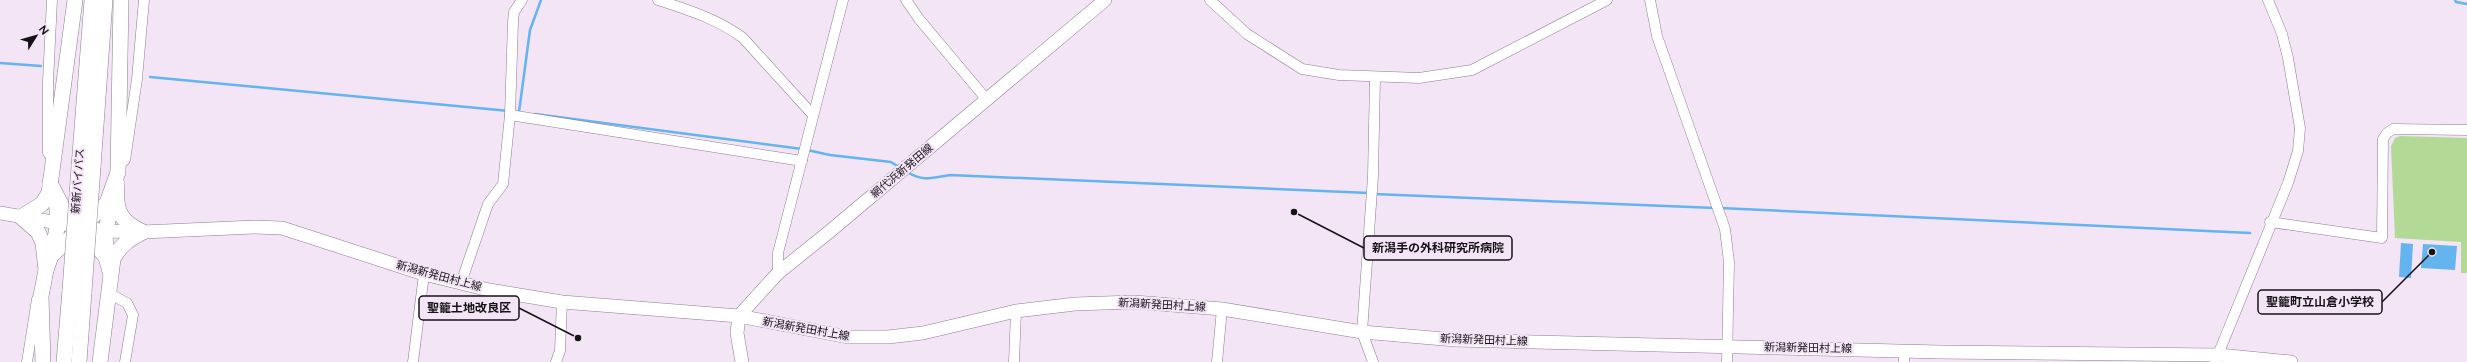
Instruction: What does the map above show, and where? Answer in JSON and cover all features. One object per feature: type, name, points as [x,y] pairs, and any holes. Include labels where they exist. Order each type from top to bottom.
[{"type":"highway","points":[[43,362],[41,296],[58,224],[53,189],[52,157],[75,0]]},
{"type":"highway","name":"新新バイパス","points":[[64,362],[77,291],[86,167],[92,0]]},
{"type":"highway","name":"新新バイパス","points":[[86,167],[105,0]]},
{"type":"highway","points":[[121,0],[117,191],[118,206],[123,219],[129,226],[143,232]]},
{"type":"highway","points":[[48,263],[81,227],[107,203],[118,167]]},
{"type":"highway","points":[[48,263],[41,237],[21,217],[42,204],[53,189]]},
{"type":"highway","points":[[53,189],[81,227],[106,257]]},
{"type":"highway","points":[[111,278],[106,257],[105,231],[117,191]]},
{"type":"highway","points":[[100,362],[110,294],[113,259],[117,251],[126,241],[143,232]]},
{"type":"highway","name":"新新バイパス","points":[[77,291],[80,362]]},
{"type":"main road","name":"網代浜新発田線","points":[[739,316],[778,273],[1105,0]]},
{"type":"main road","name":"新潟新発田村上線","points":[[0,213],[105,231],[143,232],[254,227],[282,228],[424,274],[489,290],[562,302],[739,316],[848,337],[888,338],[923,333],[1016,311],[1075,304],[1134,302],[1222,309],[1362,332],[1456,340],[1728,347],[1904,356],[2217,359],[2291,362]]},
{"type":"main road","points":[[739,316],[737,333],[742,362]]},
{"type":"street","points":[[52,0],[48,82],[48,153],[52,157]]},
{"type":"street","points":[[118,167],[125,160],[139,58],[144,0]]},
{"type":"street","points":[[461,283],[488,204],[503,184],[510,115],[512,22],[514,12],[522,0]]},
{"type":"street","points":[[658,0],[712,19],[734,30],[813,115]]},
{"type":"street","points":[[778,273],[778,253],[843,0]]},
{"type":"street","points":[[906,0],[919,19],[987,100]]},
{"type":"street","points":[[1210,0],[1247,34],[1302,69],[1339,75],[1375,78],[1419,78],[1472,70],[1508,49],[1606,0]]},
{"type":"street","points":[[1650,0],[1657,36],[1725,229],[1729,262],[1727,362]]},
{"type":"street","points":[[2217,359],[2270,222],[2288,184],[2298,151],[2300,128],[2282,34],[2268,0]]},
{"type":"street","points":[[1373,362],[1362,332],[1373,176],[1375,78]]},
{"type":"street","points":[[510,115],[802,161]]},
{"type":"street","points":[[2270,222],[2382,238],[2383,139],[2387,133],[2393,129],[2467,130]]},
{"type":"street","points":[[413,362],[424,274]]},
{"type":"street","points":[[110,294],[127,303],[133,315],[125,362]]},
{"type":"street","points":[[27,362],[35,301],[41,296]]},
{"type":"street","points":[[556,362],[560,352],[562,302]]},
{"type":"street","points":[[1217,362],[1222,309]]},
{"type":"street","points":[[1014,362],[1016,311]]},
{"type":"green space","points":[[2400,136],[2467,138],[2467,273],[2461,273],[2461,242],[2395,238],[2391,146],[2395,138]]},
{"type":"water","points":[[2401,243],[2413,244],[2411,278],[2399,277]]},
{"type":"water","points":[[2423,244],[2457,246],[2455,270],[2421,268]]},
{"type":"waterway","points":[[519,112],[530,30],[541,0]]},
{"type":"waterway","points":[[2455,0],[2456,2],[2467,4]]},
{"type":"waterway","points":[[0,63],[41,66]]},
{"type":"waterway","points":[[150,77],[509,111]]},
{"type":"waterway","points":[[535,114],[802,149]]},
{"type":"waterway","points":[[807,150],[830,155],[891,162],[899,167]]},
{"type":"waterway","points":[[907,172],[923,178],[950,175],[1369,193]]},
{"type":"waterway","points":[[1374,194],[1715,208]]},
{"type":"waterway","points":[[1720,208],[2250,233]]},
{"type":"place","name":"新潟手の外科研究所病院","points":[[1294,212]]},
{"type":"place","name":"聖籠町立山倉小学校","points":[[2432,252]]},
{"type":"place","name":"聖籠土地改良区","points":[[578,338]]}]
